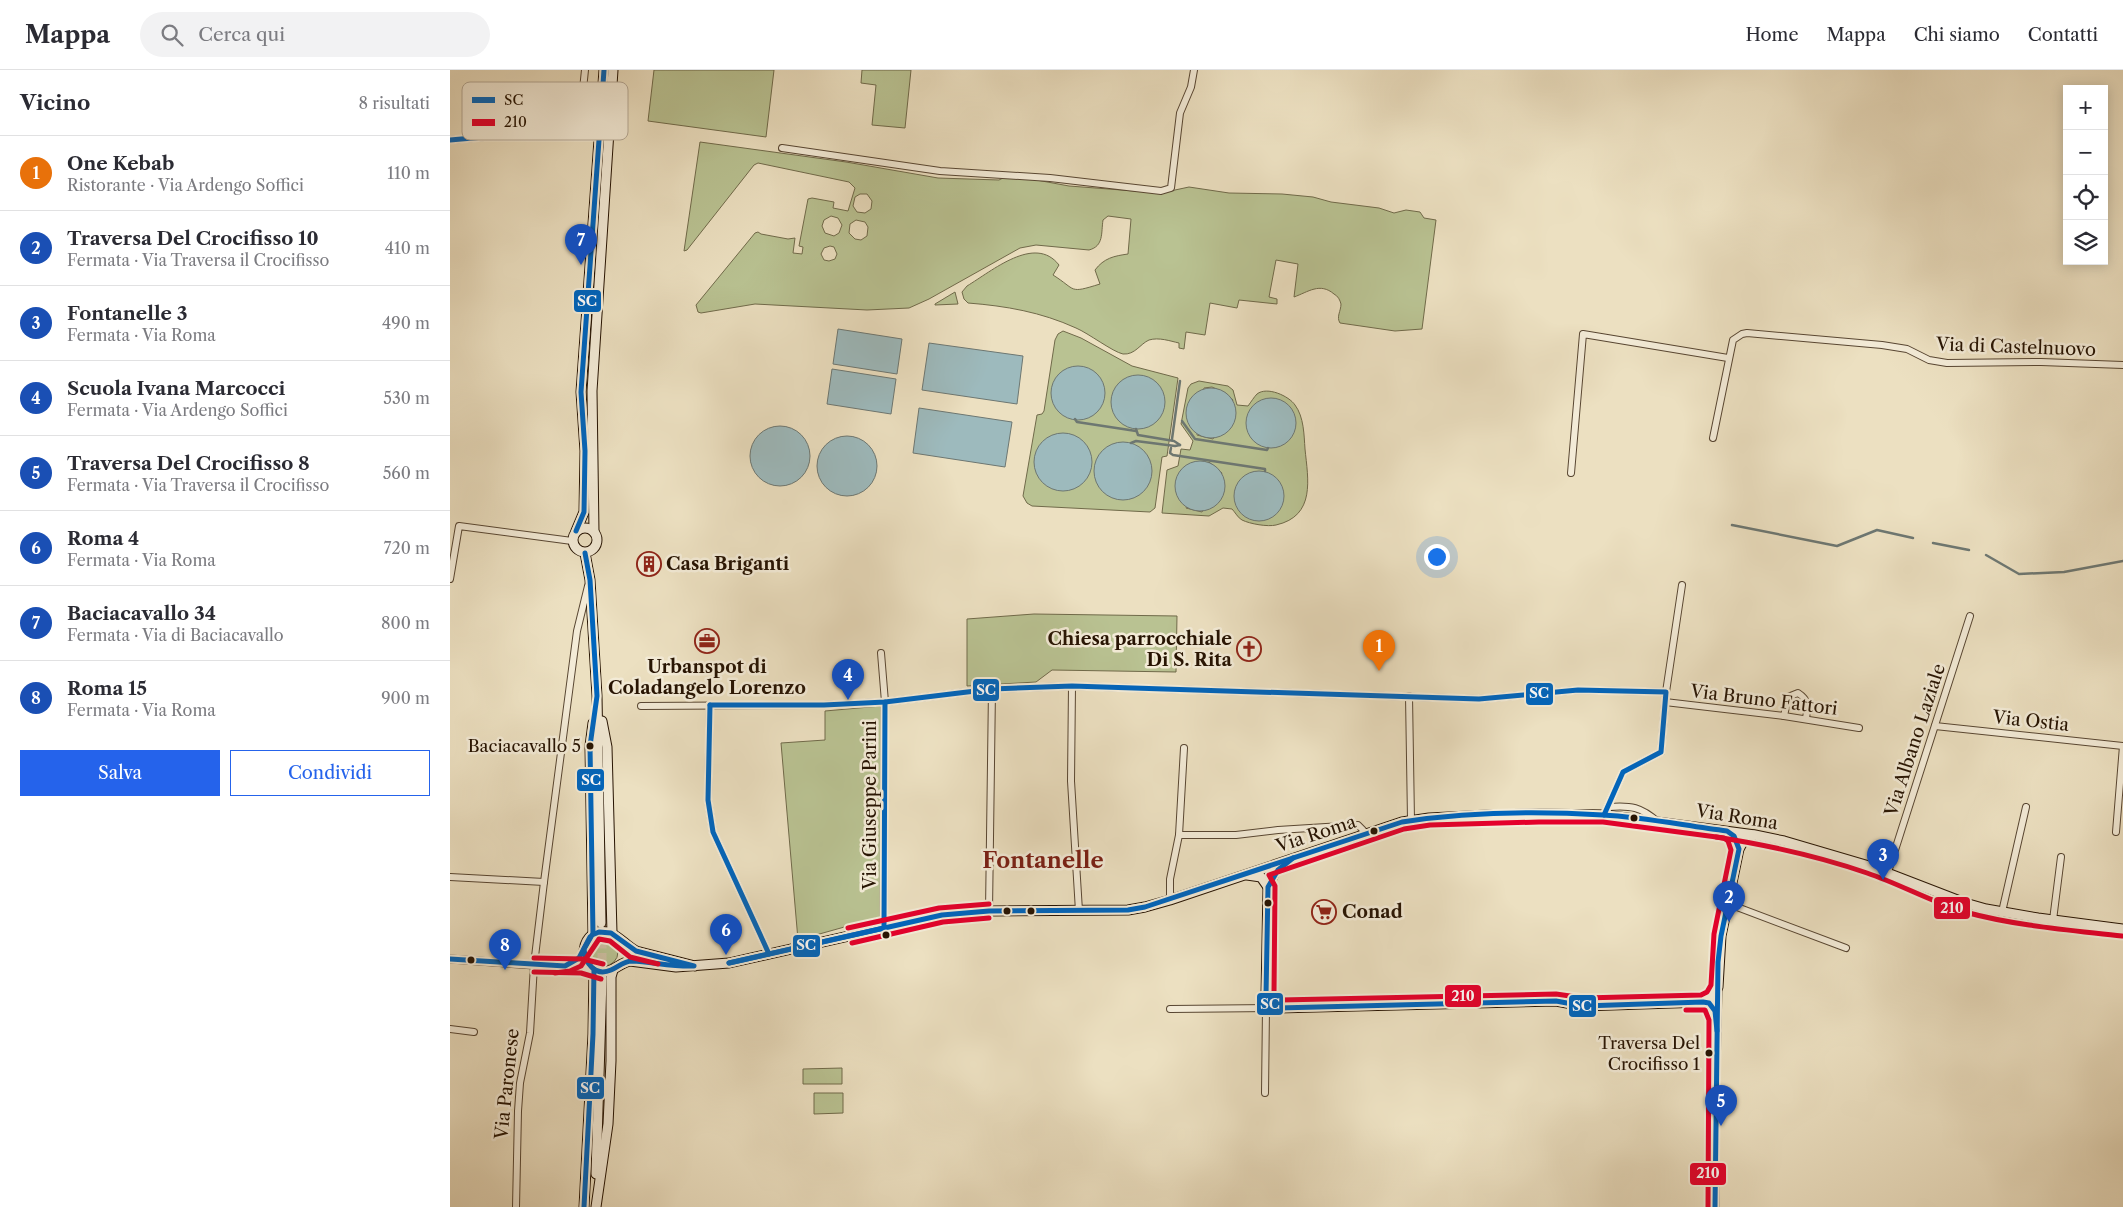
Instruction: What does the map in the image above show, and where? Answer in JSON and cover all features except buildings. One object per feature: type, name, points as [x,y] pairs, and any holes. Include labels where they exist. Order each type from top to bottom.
[{"type":"main road","points":[[599,140],[581,392],[585,451],[584,512],[572,542],[578,551],[585,553],[593,550],[596,546],[597,537],[594,532],[592,391],[610,140]]},
{"type":"main road","points":[[576,531],[585,528],[594,532]]},
{"type":"main road","points":[[585,553],[590,580],[597,696],[602,923]]},
{"type":"main road","points":[[585,1207],[594,1034],[593,969],[586,962],[583,954],[587,940],[594,934],[602,931],[612,933],[607,747],[597,696]]},
{"type":"main road","points":[[594,934],[590,746],[597,696]]},
{"type":"main road","name":"Via Roma","points":[[593,969],[604,972],[630,961],[668,966],[729,963],[942,914],[989,911],[1136,909],[1170,900],[1411,820],[1606,811],[1658,822],[1755,835],[1784,841],[1888,872],[1965,903],[2002,912],[2123,929]]},
{"type":"main road","points":[[1727,831],[1734,836],[1739,849]]},
{"type":"main road","points":[[1293,858],[1278,868],[1268,887],[1266,995],[1270,1004],[1278,1008],[1556,1001],[1584,1006],[1703,1002],[1713,998],[1718,987],[1721,936],[1739,849],[1745,838],[1755,835]]},
{"type":"main road","points":[[1242,875],[1261,877],[1268,887]]},
{"type":"main road","name":"Via Roma","points":[[612,933],[621,942],[636,951],[695,966]]},
{"type":"main road","points":[[596,1207],[608,1124],[611,1061],[611,977],[624,954],[621,942]]},
{"type":"main road","points":[[596,1207],[602,978]]},
{"type":"main road","points":[[585,1207],[597,1124]]},
{"type":"street","points":[[782,148],[940,171],[1050,178],[1161,191],[1171,188],[1180,113],[1191,87],[1194,70]]},
{"type":"street","name":"Via di Castelnuovo","points":[[1728,358],[1733,340],[1742,334],[1748,333],[1882,345],[1907,349],[1929,360],[1947,363],[2041,362],[2123,365]]},
{"type":"street","points":[[1571,473],[1583,334],[1728,358],[1713,438]]},
{"type":"street","points":[[450,578],[459,526],[572,542]]},
{"type":"street","name":"Via Paronese","points":[[516,1207],[520,1083],[530,1033],[534,966],[569,688],[577,631],[590,580]]},
{"type":"street","points":[[1606,811],[1623,772],[1661,752],[1664,702],[1682,585]]},
{"type":"street","name":"Via Albano Laziale","points":[[1888,872],[1970,616]]},
{"type":"street","name":"Via Giuseppe Parini","points":[[881,653],[885,702],[884,928]]},
{"type":"street","points":[[641,706],[824,705],[885,702],[992,689],[1072,686],[1202,690],[1249,694],[1409,696],[1479,700],[1578,690],[1666,692]]},
{"type":"street","points":[[1072,686],[1071,781],[1079,910]]},
{"type":"street","points":[[989,911],[992,689]]},
{"type":"street","points":[[1784,716],[1788,696],[1798,693],[1804,697],[1808,704],[1806,718]]},
{"type":"street","points":[[1409,696],[1411,820]]},
{"type":"street","name":"Via Bruno Fattori","points":[[1664,702],[1806,718],[1859,728]]},
{"type":"street","points":[[710,705],[708,800],[713,832],[769,954]]},
{"type":"street","name":"Via Ostia","points":[[1935,726],[2123,746]]},
{"type":"street","points":[[2116,832],[2123,746]]},
{"type":"street","points":[[1170,900],[1170,879],[1178,835],[1184,748]]},
{"type":"street","points":[[2002,912],[2026,807]]},
{"type":"street","points":[[1178,835],[1236,835],[1278,830],[1358,825],[1363,830],[1365,836]]},
{"type":"street","points":[[2053,920],[2061,857]]},
{"type":"street","points":[[450,876],[544,882]]},
{"type":"street","points":[[1729,904],[1846,948]]},
{"type":"street","points":[[565,966],[575,963],[583,954]]},
{"type":"street","name":"Via Roma","points":[[450,959],[593,969]]},
{"type":"street","points":[[1715,1207],[1718,987]]},
{"type":"street","points":[[1253,1008],[1263,1004],[1266,995]]},
{"type":"street","points":[[1703,1002],[1712,1006],[1717,1020]]},
{"type":"street","points":[[1265,1093],[1266,1008]]},
{"type":"street","points":[[1170,1009],[1278,1008]]},
{"type":"street","points":[[450,1029],[474,1032]]},
{"type":"green space","points":[[654,70],[774,70],[766,137],[648,121]]},
{"type":"green space","points":[[862,70],[911,70],[905,128],[872,125],[876,85],[861,83]]},
{"type":"green space","points":[[700,142],[846,162],[938,178],[1031,179],[1069,186],[1161,193],[1189,187],[1229,193],[1282,194],[1379,208],[1394,213],[1406,210],[1420,212],[1424,218],[1436,220],[1422,329],[1395,331],[1340,323],[1341,304],[1337,296],[1329,290],[1319,288],[1294,297],[1298,264],[1276,260],[1269,297],[1277,299],[1277,304],[1239,300],[1237,308],[1210,303],[1205,335],[1186,332],[1184,349],[1179,348],[1179,343],[1153,339],[1127,354],[1119,353],[1081,330],[1063,322],[1010,308],[968,303],[964,299],[962,292],[967,286],[1013,258],[1038,253],[1049,256],[1059,265],[1053,275],[1074,289],[1083,289],[1100,284],[1095,270],[1098,266],[1110,258],[1128,254],[1131,219],[1108,216],[1103,220],[1102,234],[1099,242],[1094,248],[1089,250],[1036,245],[1020,248],[929,299],[909,308],[867,310],[755,304],[698,312],[696,305],[755,233],[758,232],[788,239],[795,238],[793,253],[802,254],[803,247],[799,246],[808,199],[834,202],[833,208],[848,211],[855,188],[849,182],[758,163],[754,165],[687,250],[684,251]],"holes":[[[860,194],[867,194],[872,201],[871,209],[865,213],[857,212],[853,206],[855,197]],[[831,216],[838,218],[842,225],[839,233],[834,236],[825,233],[822,226],[824,220]],[[856,220],[865,222],[868,227],[867,236],[861,240],[855,239],[849,233],[850,224]],[[834,247],[837,254],[835,259],[824,260],[821,254],[824,248]]]},
{"type":"green space","points":[[955,292],[958,304],[935,305],[935,304]]},
{"type":"green space","points":[[1063,331],[1081,338],[1132,366],[1178,378],[1167,456],[1162,457],[1155,508],[1150,512],[1032,506],[1027,503],[1023,496],[1037,415],[1042,414],[1044,411],[1055,340],[1058,334]]},
{"type":"green space","points":[[1199,381],[1228,386],[1233,390],[1237,405],[1248,406],[1257,394],[1266,391],[1283,395],[1295,405],[1303,426],[1308,484],[1304,505],[1298,514],[1289,520],[1268,526],[1242,520],[1232,509],[1223,508],[1209,516],[1162,513],[1167,470],[1178,466],[1181,449],[1190,450],[1193,441],[1181,424],[1188,388],[1191,384]],"holes":[[[1212,387],[1227,394],[1233,400],[1213,439],[1197,435],[1204,388]],[[1209,462],[1222,473],[1202,512],[1186,508]]]},
{"type":"green space","points":[[1034,614],[1177,616],[1176,672],[1052,670],[1036,682],[967,686],[967,619]]},
{"type":"green space","points":[[881,706],[880,917],[798,940],[781,743],[825,740],[825,711]]},
{"type":"green space","points":[[604,938],[614,942],[618,952],[614,962],[604,966],[594,962],[590,952],[594,942]]},
{"type":"green space","points":[[842,1068],[842,1084],[803,1084],[803,1069]]},
{"type":"green space","points":[[814,1093],[843,1093],[843,1113],[814,1114]]},
{"type":"water","points":[[838,329],[902,339],[897,374],[833,364]]},
{"type":"water","points":[[929,343],[1023,356],[1017,404],[922,390]]},
{"type":"water","points":[[1078,366],[1088,368],[1097,374],[1103,383],[1105,393],[1103,403],[1097,412],[1088,418],[1078,420],[1068,418],[1059,412],[1053,403],[1051,393],[1053,383],[1059,374],[1068,368]]},
{"type":"water","points":[[832,369],[896,379],[891,414],[827,404]]},
{"type":"water","points":[[1138,375],[1148,377],[1157,383],[1163,392],[1165,402],[1163,412],[1157,421],[1148,427],[1138,429],[1128,427],[1119,421],[1113,412],[1111,402],[1113,392],[1119,383],[1128,377]]},
{"type":"water","points":[[1216,388],[1229,395],[1235,403],[1235,423],[1229,431],[1221,437],[1206,438],[1193,431],[1187,423],[1186,408],[1193,395],[1201,389]]},
{"type":"water","points":[[1276,398],[1289,405],[1295,413],[1295,433],[1289,441],[1281,447],[1266,448],[1253,441],[1247,433],[1246,418],[1253,405],[1261,399]]},
{"type":"water","points":[[919,408],[1012,422],[1005,467],[913,453]]},
{"type":"water","points":[[780,426],[797,431],[805,439],[810,456],[805,473],[797,481],[780,486],[763,481],[755,473],[750,456],[755,439],[763,431]]},
{"type":"water","points":[[1057,433],[1069,433],[1084,441],[1092,456],[1092,468],[1084,483],[1069,491],[1057,491],[1042,483],[1034,468],[1034,456],[1042,441]]},
{"type":"water","points":[[847,436],[864,441],[872,449],[877,466],[872,483],[864,491],[847,496],[830,491],[822,483],[817,466],[822,449],[830,441]]},
{"type":"water","points":[[1117,442],[1129,442],[1144,450],[1152,465],[1152,477],[1144,492],[1129,500],[1117,500],[1102,492],[1094,477],[1094,465],[1102,450]]},
{"type":"water","points":[[1205,461],[1218,468],[1224,476],[1224,496],[1218,504],[1210,510],[1195,511],[1182,504],[1176,496],[1175,481],[1182,468],[1190,462]]},
{"type":"water","points":[[1264,471],[1277,478],[1283,486],[1283,506],[1277,514],[1269,520],[1254,521],[1241,514],[1235,506],[1234,491],[1241,478],[1249,472]]},
{"type":"waterway","points":[[1172,439],[1180,381]]},
{"type":"waterway","points":[[1075,419],[1077,422],[1136,431]]},
{"type":"waterway","points":[[1182,421],[1195,439],[1267,450],[1268,448]]},
{"type":"waterway","points":[[1136,429],[1138,435],[1174,441],[1180,445]]},
{"type":"waterway","points":[[1131,443],[1136,441],[1180,445]]},
{"type":"waterway","points":[[1171,448],[1170,453],[1173,455],[1265,469],[1265,471]]},
{"type":"waterway","points":[[1732,525],[1837,546],[1877,530],[1913,538]]},
{"type":"waterway","points":[[1933,543],[1969,550]]},
{"type":"waterway","points":[[1986,555],[2019,574],[2064,572],[2123,561]]},
{"type":"tunnel","points":[[602,926],[602,978]]},
{"type":"transit line","name":"SC","points":[[603,82],[604,70]]},
{"type":"transit line","name":"SC","points":[[450,140],[462,139]]},
{"type":"transit line","name":"SC","points":[[576,531],[584,512],[585,451],[581,392],[599,140]]},
{"type":"transit line","name":"SC","points":[[585,553],[590,580],[597,696],[590,746],[593,934]]},
{"type":"transit line","name":"SC","points":[[710,705],[824,705],[885,702],[992,689],[1072,686],[1479,699],[1578,690],[1666,692],[1661,752],[1623,772],[1604,815]]},
{"type":"transit line","name":"SC","points":[[884,928],[885,702]]},
{"type":"transit line","name":"SC","points":[[710,705],[708,800],[713,832],[769,954]]},
{"type":"transit line","name":"SC","points":[[729,963],[942,915],[989,911],[1128,910],[1145,907],[1402,822],[1502,813],[1578,814],[1618,816],[1727,831],[1734,836],[1739,849],[1721,936],[1718,962],[1715,1207]]},
{"type":"transit line","name":"210","points":[[1539,822],[1603,822],[1724,838],[1728,841],[1731,850],[1714,934],[1711,985],[1707,992],[1701,995],[1584,998],[1556,994],[1280,1000],[1276,998],[1274,993],[1275,886],[1269,875],[1404,829],[1430,825],[1539,822]]},
{"type":"transit line","name":"210","points":[[1716,837],[1773,847],[1830,861],[1879,877],[1952,908],[1984,917],[2043,927],[2122,936]]},
{"type":"transit line","name":"SC","points":[[1293,858],[1278,870],[1268,887],[1266,995],[1270,1004],[1278,1008],[1556,1001],[1583,1006],[1703,1002],[1709,1003],[1715,1011],[1717,1031]]},
{"type":"transit line","name":"210","points":[[848,928],[939,908],[989,904]]},
{"type":"transit line","name":"210","points":[[852,943],[943,922],[989,918]]},
{"type":"transit line","name":"SC","points":[[729,963],[884,928]]},
{"type":"transit line","name":"SC","points":[[599,932],[611,933],[636,951],[694,966],[632,961],[611,970],[600,972],[589,964],[584,949],[592,935],[599,932]]},
{"type":"transit line","name":"SC","points":[[450,959],[565,966],[579,958],[590,937]]},
{"type":"transit line","name":"210","points":[[555,973],[570,971],[581,966],[599,939],[610,941],[630,957],[658,964]]},
{"type":"transit line","name":"210","points":[[534,958],[583,959],[603,964]]},
{"type":"transit line","name":"SC","points":[[584,1207],[593,1034],[594,969]]},
{"type":"transit line","name":"210","points":[[534,972],[581,973],[601,979]]},
{"type":"transit line","name":"210","points":[[1686,1010],[1705,1010],[1709,1020],[1708,1207]]},
{"type":"place","name":"Baciacavallo 34","points":[[581,265]]},
{"type":"place","name":"Casa Briganti","points":[[649,564]]},
{"type":"place","name":"Urbanspot di Coladangelo Lorenzo","points":[[707,641]]},
{"type":"place","name":"Chiesa parrocchiale Di S. Rita","points":[[1249,649]]},
{"type":"place","name":"One Kebab","points":[[1379,671]]},
{"type":"place","name":"Scuola Ivana Marcocci","points":[[848,700]]},
{"type":"place","name":"Baciacavallo 5","points":[[590,746]]},
{"type":"place","name":"Fontanelle 3","points":[[1883,880]]},
{"type":"place","name":"Conad","points":[[1324,912]]},
{"type":"place","name":"Traversa Del Crocifisso 10","points":[[1729,922]]},
{"type":"place","name":"Roma 4","points":[[726,955]]},
{"type":"place","name":"Roma 15","points":[[505,970]]},
{"type":"place","name":"Traversa Del Crocifisso 1","points":[[1709,1053]]},
{"type":"place","name":"Traversa Del Crocifisso 8","points":[[1721,1126]]},
{"type":"district","name":"Fontanelle","points":[[1043,860]]}]
